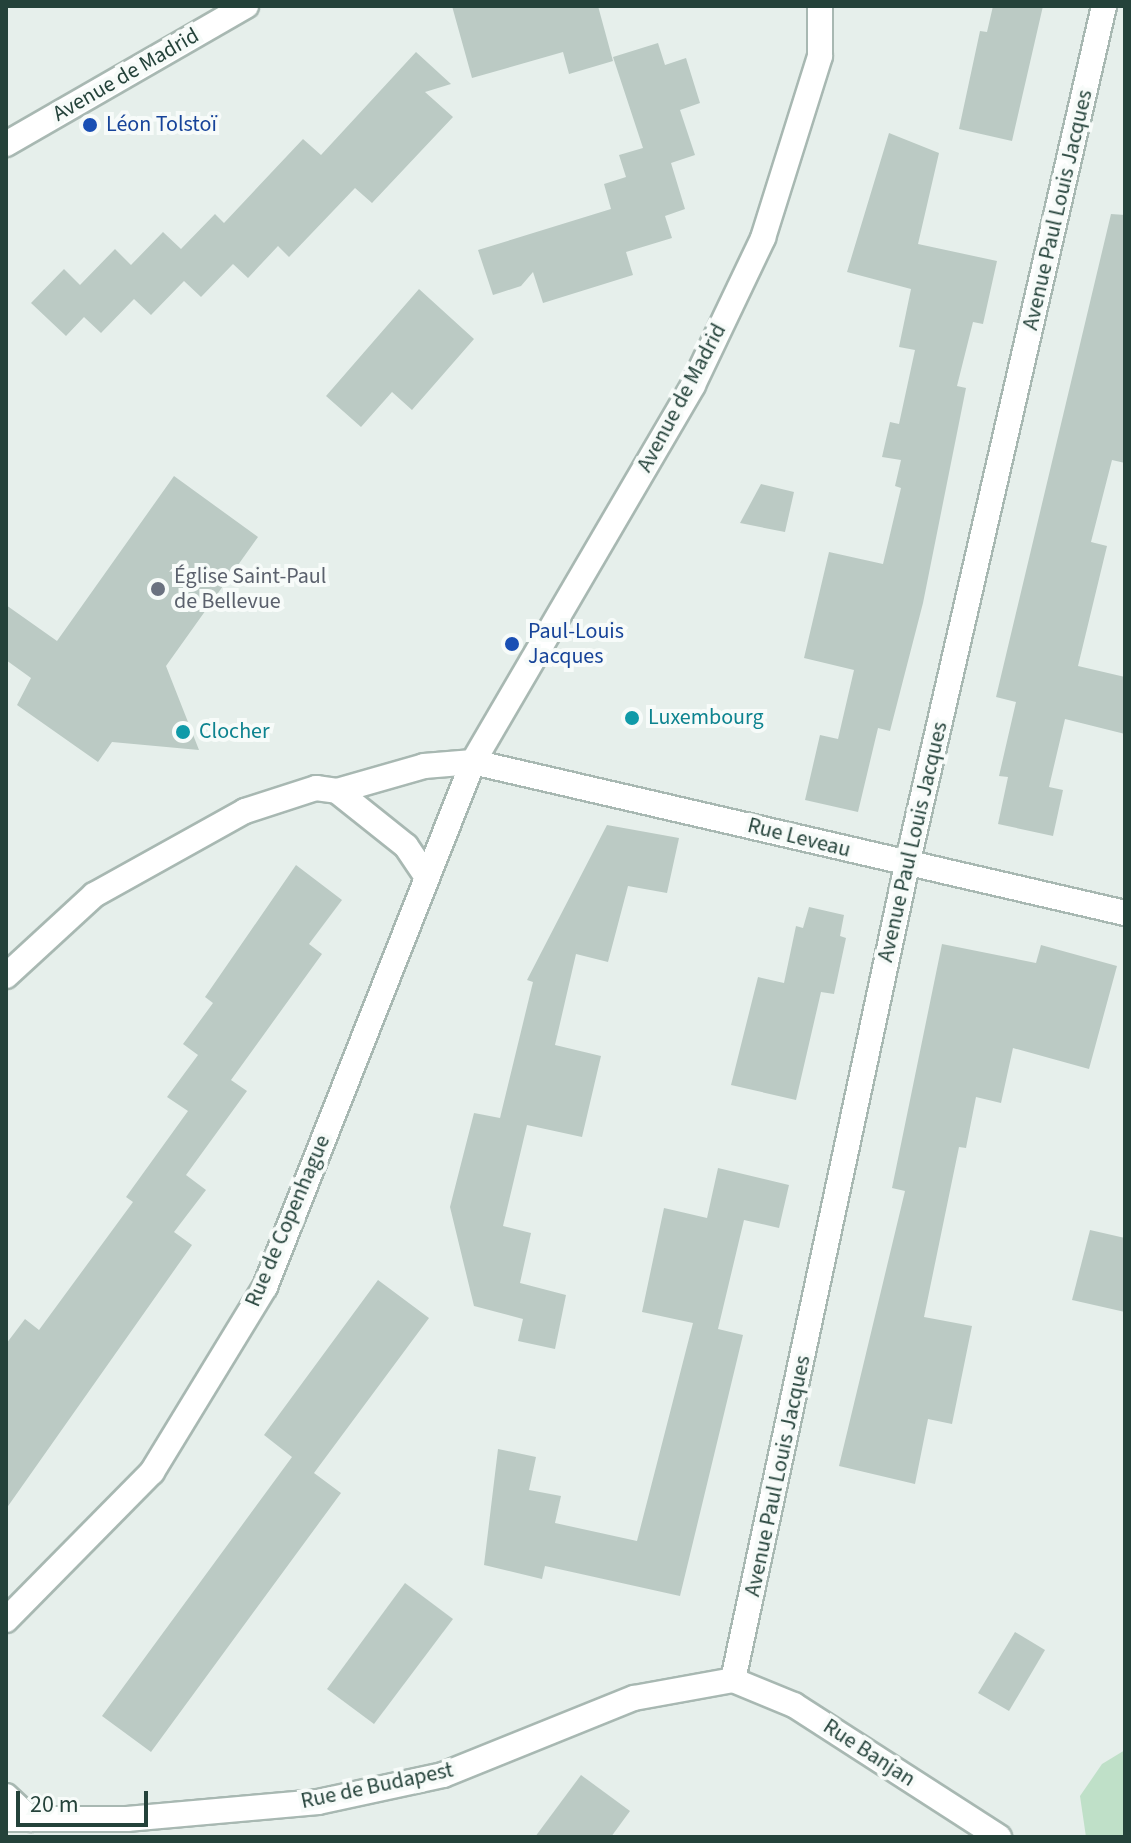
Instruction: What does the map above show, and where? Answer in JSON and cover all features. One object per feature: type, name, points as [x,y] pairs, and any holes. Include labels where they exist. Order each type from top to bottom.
[{"type":"street","name":"Avenue de Madrid","points":[[6,144],[246,6]]},
{"type":"street","name":"Avenue de Madrid","points":[[473,762],[693,385],[763,238],[820,56],[820,6]]},
{"type":"street","name":"Avenue Paul Louis Jacques","points":[[733,1680],[907,865],[1104,6]]},
{"type":"street","name":"Rue Leveau","points":[[6,976],[94,895],[223,822],[316,788],[337,791],[424,766],[473,762],[907,865],[1125,913]]},
{"type":"street","name":"Rue de Copenhague","points":[[6,1620],[152,1472],[265,1287],[473,762]]},
{"type":"street","points":[[337,791],[406,846],[427,877]]},
{"type":"street","name":"Rue de Budapest","points":[[6,1819],[127,1819],[318,1802],[443,1775],[647,1694],[733,1680]]},
{"type":"street","name":"Rue Banjan","points":[[733,1680],[794,1705],[999,1837]]},
{"type":"street","points":[[6,1796],[31,1819]]},
{"type":"green space","points":[[1125,1750],[1125,1837],[1086,1837],[1080,1796],[1102,1764]]},
{"type":"building","points":[[452,6],[598,6],[613,61],[569,74],[563,52],[472,78]]},
{"type":"building","points":[[993,6],[1043,6],[1012,141],[959,129],[980,31],[987,32]]},
{"type":"building","points":[[658,43],[665,65],[686,58],[700,103],[680,110],[695,155],[671,163],[685,209],[665,216],[672,238],[626,252],[633,275],[543,303],[533,272],[521,286],[493,295],[478,250],[611,209],[604,184],[626,177],[619,155],[643,148],[613,57]]},
{"type":"building","points":[[416,52],[451,84],[425,92],[453,117],[372,203],[355,188],[289,257],[278,246],[248,278],[233,264],[201,297],[184,281],[151,315],[134,299],[101,333],[84,317],[66,336],[31,303],[64,269],[80,285],[115,249],[131,265],[163,232],[181,249],[215,214],[224,223],[303,139],[321,155]]},
{"type":"building","points":[[889,133],[939,153],[918,244],[997,261],[983,324],[973,322],[957,386],[966,388],[923,603],[890,731],[878,728],[858,812],[805,800],[820,735],[838,739],[854,670],[804,658],[829,552],[883,564],[901,488],[895,486],[901,460],[882,457],[890,422],[899,424],[915,350],[899,347],[911,289],[847,272]]},
{"type":"building","points":[[1111,214],[1125,215],[1125,463],[1112,460],[1091,542],[1107,546],[1078,666],[1125,677],[1125,734],[1065,719],[1049,787],[1063,790],[1053,836],[998,824],[1008,777],[999,776],[1016,702],[996,697]]},
{"type":"building","points":[[419,289],[474,339],[412,410],[392,392],[361,427],[326,396]]},
{"type":"building","name":"Église Saint-Paul de Bellevue","points":[[174,476],[258,537],[166,666],[199,750],[112,742],[98,762],[17,705],[31,678],[6,660],[6,605],[57,641]]},
{"type":"building","points":[[761,484],[794,492],[785,532],[740,523]]},
{"type":"building","points":[[607,825],[679,838],[667,893],[628,886],[608,962],[576,954],[555,1045],[601,1056],[582,1137],[527,1125],[503,1226],[531,1233],[520,1283],[566,1295],[555,1349],[518,1341],[523,1319],[474,1306],[450,1207],[474,1113],[500,1118],[533,982],[527,980]]},
{"type":"building","points":[[296,865],[342,900],[309,944],[322,954],[231,1080],[247,1091],[186,1175],[206,1190],[174,1232],[192,1245],[6,1509],[6,1344],[25,1319],[39,1330],[133,1202],[126,1197],[188,1111],[167,1097],[198,1055],[183,1044],[213,1003],[205,997]]},
{"type":"building","points":[[809,907],[844,915],[840,936],[846,938],[834,994],[821,992],[796,1100],[731,1085],[758,977],[784,983],[796,926],[803,928]]},
{"type":"building","points":[[942,944],[1036,963],[1041,945],[1117,966],[1089,1069],[1013,1048],[1001,1103],[976,1097],[966,1148],[959,1147],[924,1317],[972,1326],[952,1424],[928,1419],[915,1484],[839,1466],[905,1191],[892,1188]]},
{"type":"building","points":[[718,1168],[789,1185],[779,1228],[744,1220],[718,1329],[743,1335],[680,1596],[545,1566],[542,1579],[484,1565],[498,1449],[536,1457],[529,1490],[561,1496],[555,1523],[637,1541],[693,1323],[642,1312],[664,1208],[707,1218]]},
{"type":"building","points":[[1090,1230],[1125,1238],[1125,1312],[1072,1300]]},
{"type":"building","points":[[378,1280],[429,1318],[314,1473],[341,1493],[151,1752],[102,1716],[292,1457],[264,1435]]},
{"type":"building","points":[[405,1583],[453,1619],[374,1724],[327,1689]]},
{"type":"building","points":[[1015,1632],[1045,1650],[1009,1711],[978,1693]]},
{"type":"building","points":[[581,1775],[630,1811],[611,1837],[535,1837]]},
{"type":"place","name":"Léon Tolstoï","points":[[90,125]]},
{"type":"place","name":"Église Saint-Paul de Bellevue","points":[[158,589]]},
{"type":"place","name":"Paul-Louis Jacques","points":[[512,644]]},
{"type":"place","name":"Luxembourg","points":[[632,718]]},
{"type":"place","name":"Clocher","points":[[183,732]]}]
